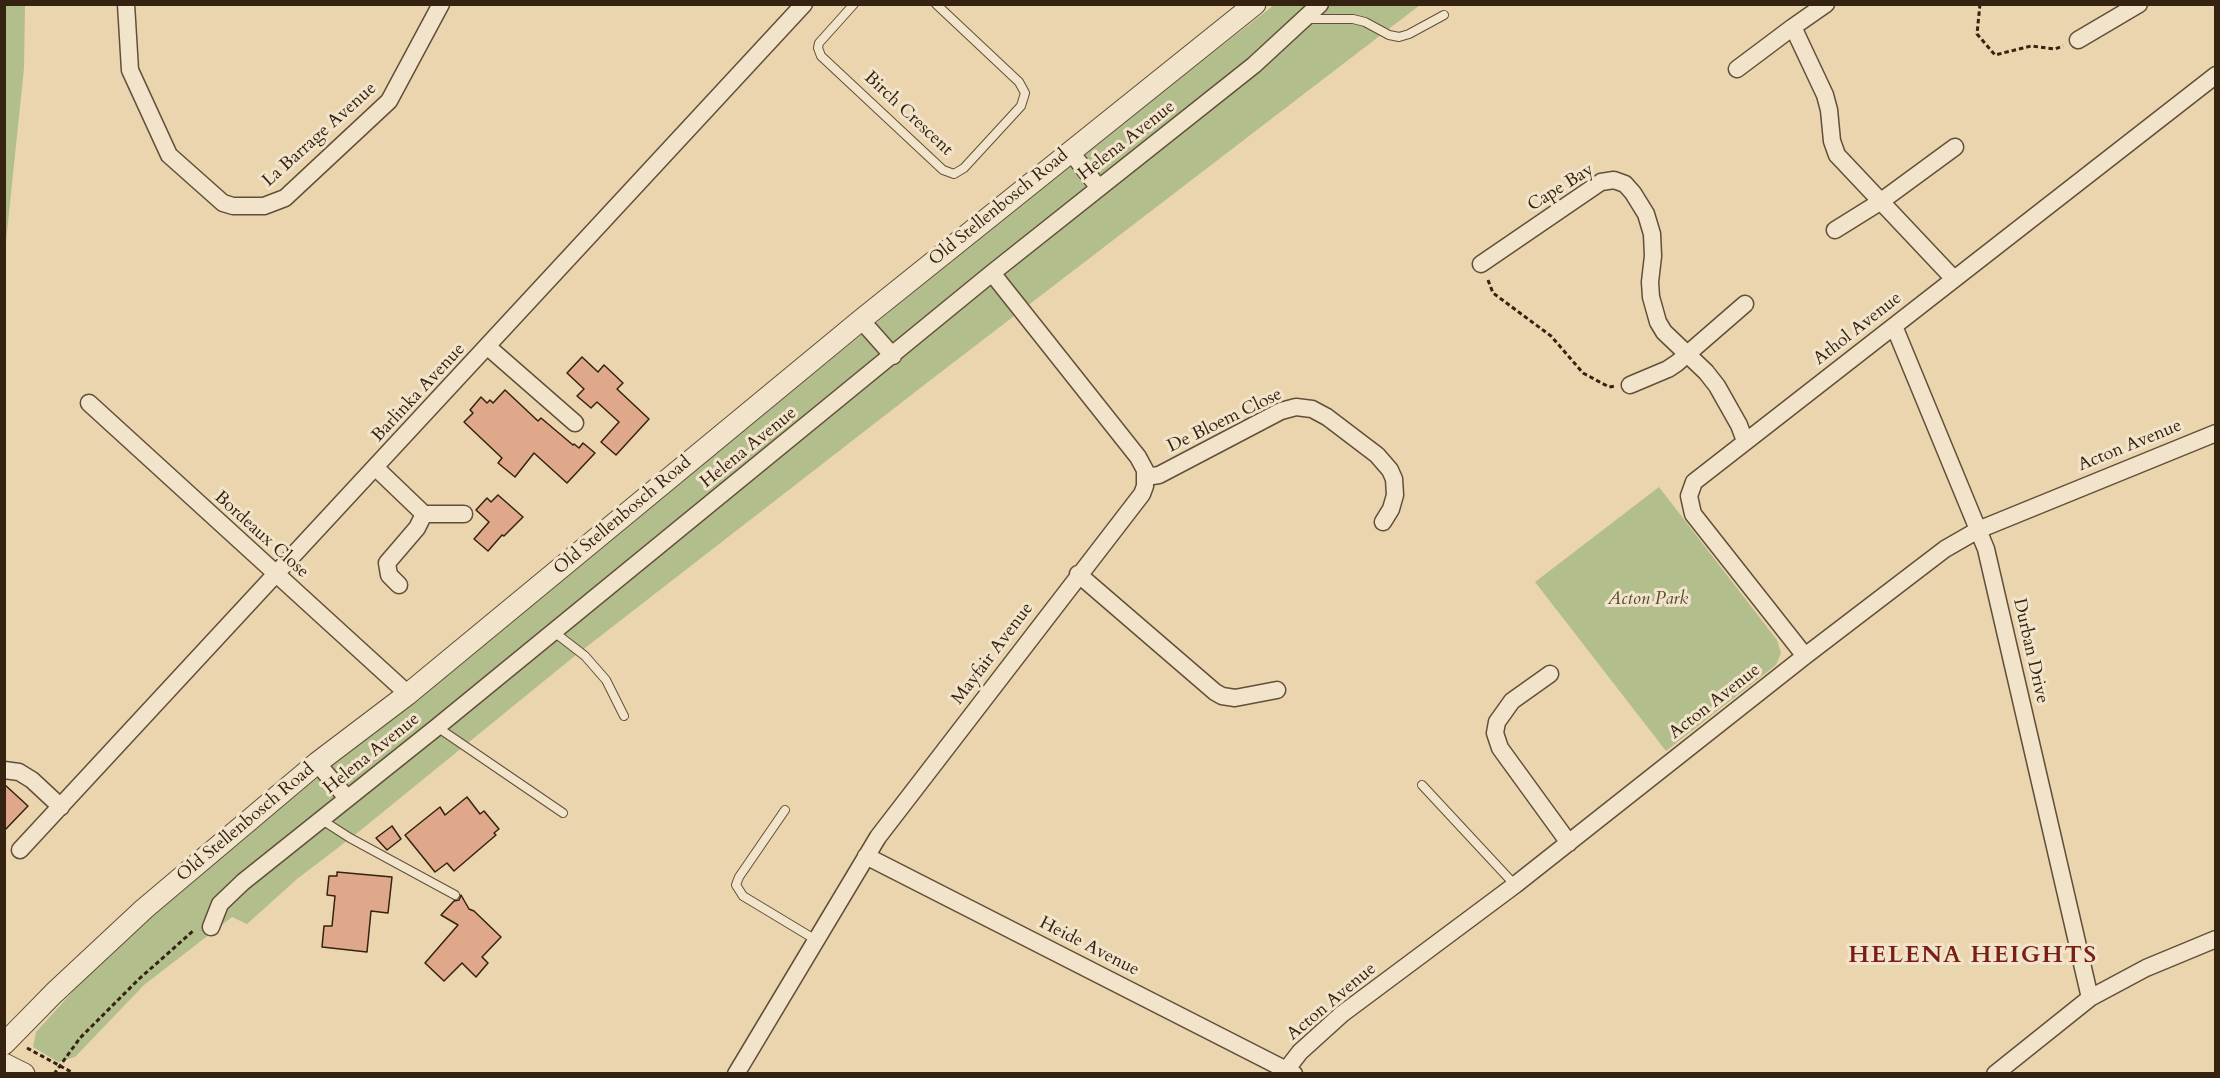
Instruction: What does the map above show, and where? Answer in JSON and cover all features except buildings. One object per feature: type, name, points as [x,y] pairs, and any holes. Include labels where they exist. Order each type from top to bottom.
[{"type":"street","name":"La Barrage Avenue","points":[[126,4],[130,70],[169,155],[223,203],[233,206],[264,206],[285,198],[389,101],[441,4]]},
{"type":"street","name":"Barlinka Avenue","points":[[20,850],[804,4]]},
{"type":"street","name":"Old Stellenbosch Road","points":[[7,1041],[144,909],[317,763],[408,694],[861,320],[1255,4]]},
{"type":"street","name":"Helena Avenue","points":[[214,919],[225,898],[243,882],[894,356],[992,273],[1254,65],[1320,4]]},
{"type":"street","points":[[1737,69],[1826,4]]},
{"type":"street","points":[[2078,40],[2139,4]]},
{"type":"street","points":[[1793,27],[1825,95],[1834,149],[1841,160],[1954,279]]},
{"type":"street","name":"Athol Avenue","points":[[1805,656],[1693,514],[1689,506],[1689,496],[1694,482],[2216,75]]},
{"type":"street","points":[[1835,231],[1880,202],[1955,147]]},
{"type":"street","points":[[1070,151],[1099,188]]},
{"type":"street","name":"Cape Bay","points":[[1481,264],[1595,185],[1608,180],[1620,181],[1630,188],[1650,224],[1653,245],[1650,282],[1654,312],[1664,332],[1706,372],[1717,386],[1739,425],[1745,441]]},
{"type":"street","points":[[992,273],[1138,457],[1146,477]]},
{"type":"street","points":[[1630,385],[1668,369],[1745,303]]},
{"type":"street","points":[[861,320],[894,356]]},
{"type":"street","name":"Durban Drive","points":[[1894,326],[1986,549],[2090,998]]},
{"type":"street","points":[[488,346],[575,423]]},
{"type":"street","name":"Bordeaux Close","points":[[89,403],[408,694]]},
{"type":"street","name":"De Bloem Close","points":[[1146,477],[1159,474],[1281,411],[1296,407],[1312,409],[1327,417],[1377,454],[1390,470],[1394,479],[1395,495],[1391,509],[1383,522]]},
{"type":"street","name":"Acton Avenue","points":[[1288,1072],[1300,1052],[1342,1014],[1515,885],[1805,656],[1945,549],[1978,530],[2216,433]]},
{"type":"street","points":[[376,468],[424,514],[464,514]]},
{"type":"street","name":"Mayfair Avenue","points":[[736,1074],[883,831],[1078,574],[1142,494],[1146,477]]},
{"type":"street","points":[[399,585],[389,575],[387,563],[417,528],[424,514]]},
{"type":"street","points":[[1078,574],[1215,692],[1222,696],[1235,698],[1277,690]]},
{"type":"street","points":[[1550,674],[1512,701],[1497,722],[1495,733],[1500,748],[1569,843]]},
{"type":"street","points":[[317,763],[347,798]]},
{"type":"street","points":[[4,770],[19,772],[32,780],[61,807]]},
{"type":"street","name":"Heide Avenue","points":[[866,856],[1288,1072]]},
{"type":"street","points":[[1995,1074],[2090,998],[2146,968],[2216,939]]},
{"type":"street","points":[[4,1064],[24,1074]]},
{"type":"lane","name":"Birch Crescent","points":[[854,4],[819,43],[820,56],[943,170],[954,174],[964,168],[1021,106],[1025,93],[1019,81],[936,4]]},
{"type":"lane","points":[[1305,20],[1353,19],[1365,22],[1389,35],[1400,37],[1444,15]]},
{"type":"lane","points":[[554,632],[585,656],[606,680],[624,716]]},
{"type":"lane","points":[[437,727],[563,813]]},
{"type":"lane","points":[[1422,785],[1497,863],[1515,885]]},
{"type":"lane","points":[[785,810],[739,877],[736,885],[743,896],[816,940]]},
{"type":"lane","points":[[322,820],[455,896]]},
{"type":"path","points":[[1980,4],[1977,34],[1995,55],[2031,46],[2055,49],[2078,40]]},
{"type":"path","points":[[1481,264],[1493,293],[1551,336],[1583,373],[1609,387],[1630,385]]},
{"type":"path","points":[[54,1074],[80,1038],[139,979],[214,919]]},
{"type":"path","points":[[7,1041],[75,1074]]},
{"type":"green space","points":[[5,4],[25,5],[24,68],[5,251]]},
{"type":"green space","points":[[1274,5],[1420,5],[576,655],[356,834],[297,879],[247,924],[232,917],[144,985],[75,1057],[58,1062],[33,1047],[36,1032],[124,935],[1096,144]]},
{"type":"green space","name":"Acton Park","points":[[1659,487],[1777,640],[1781,653],[1776,665],[1666,751],[1535,582]]},
{"type":"district","name":"HELENA HEIGHTS","points":[[1973,956]]}]
